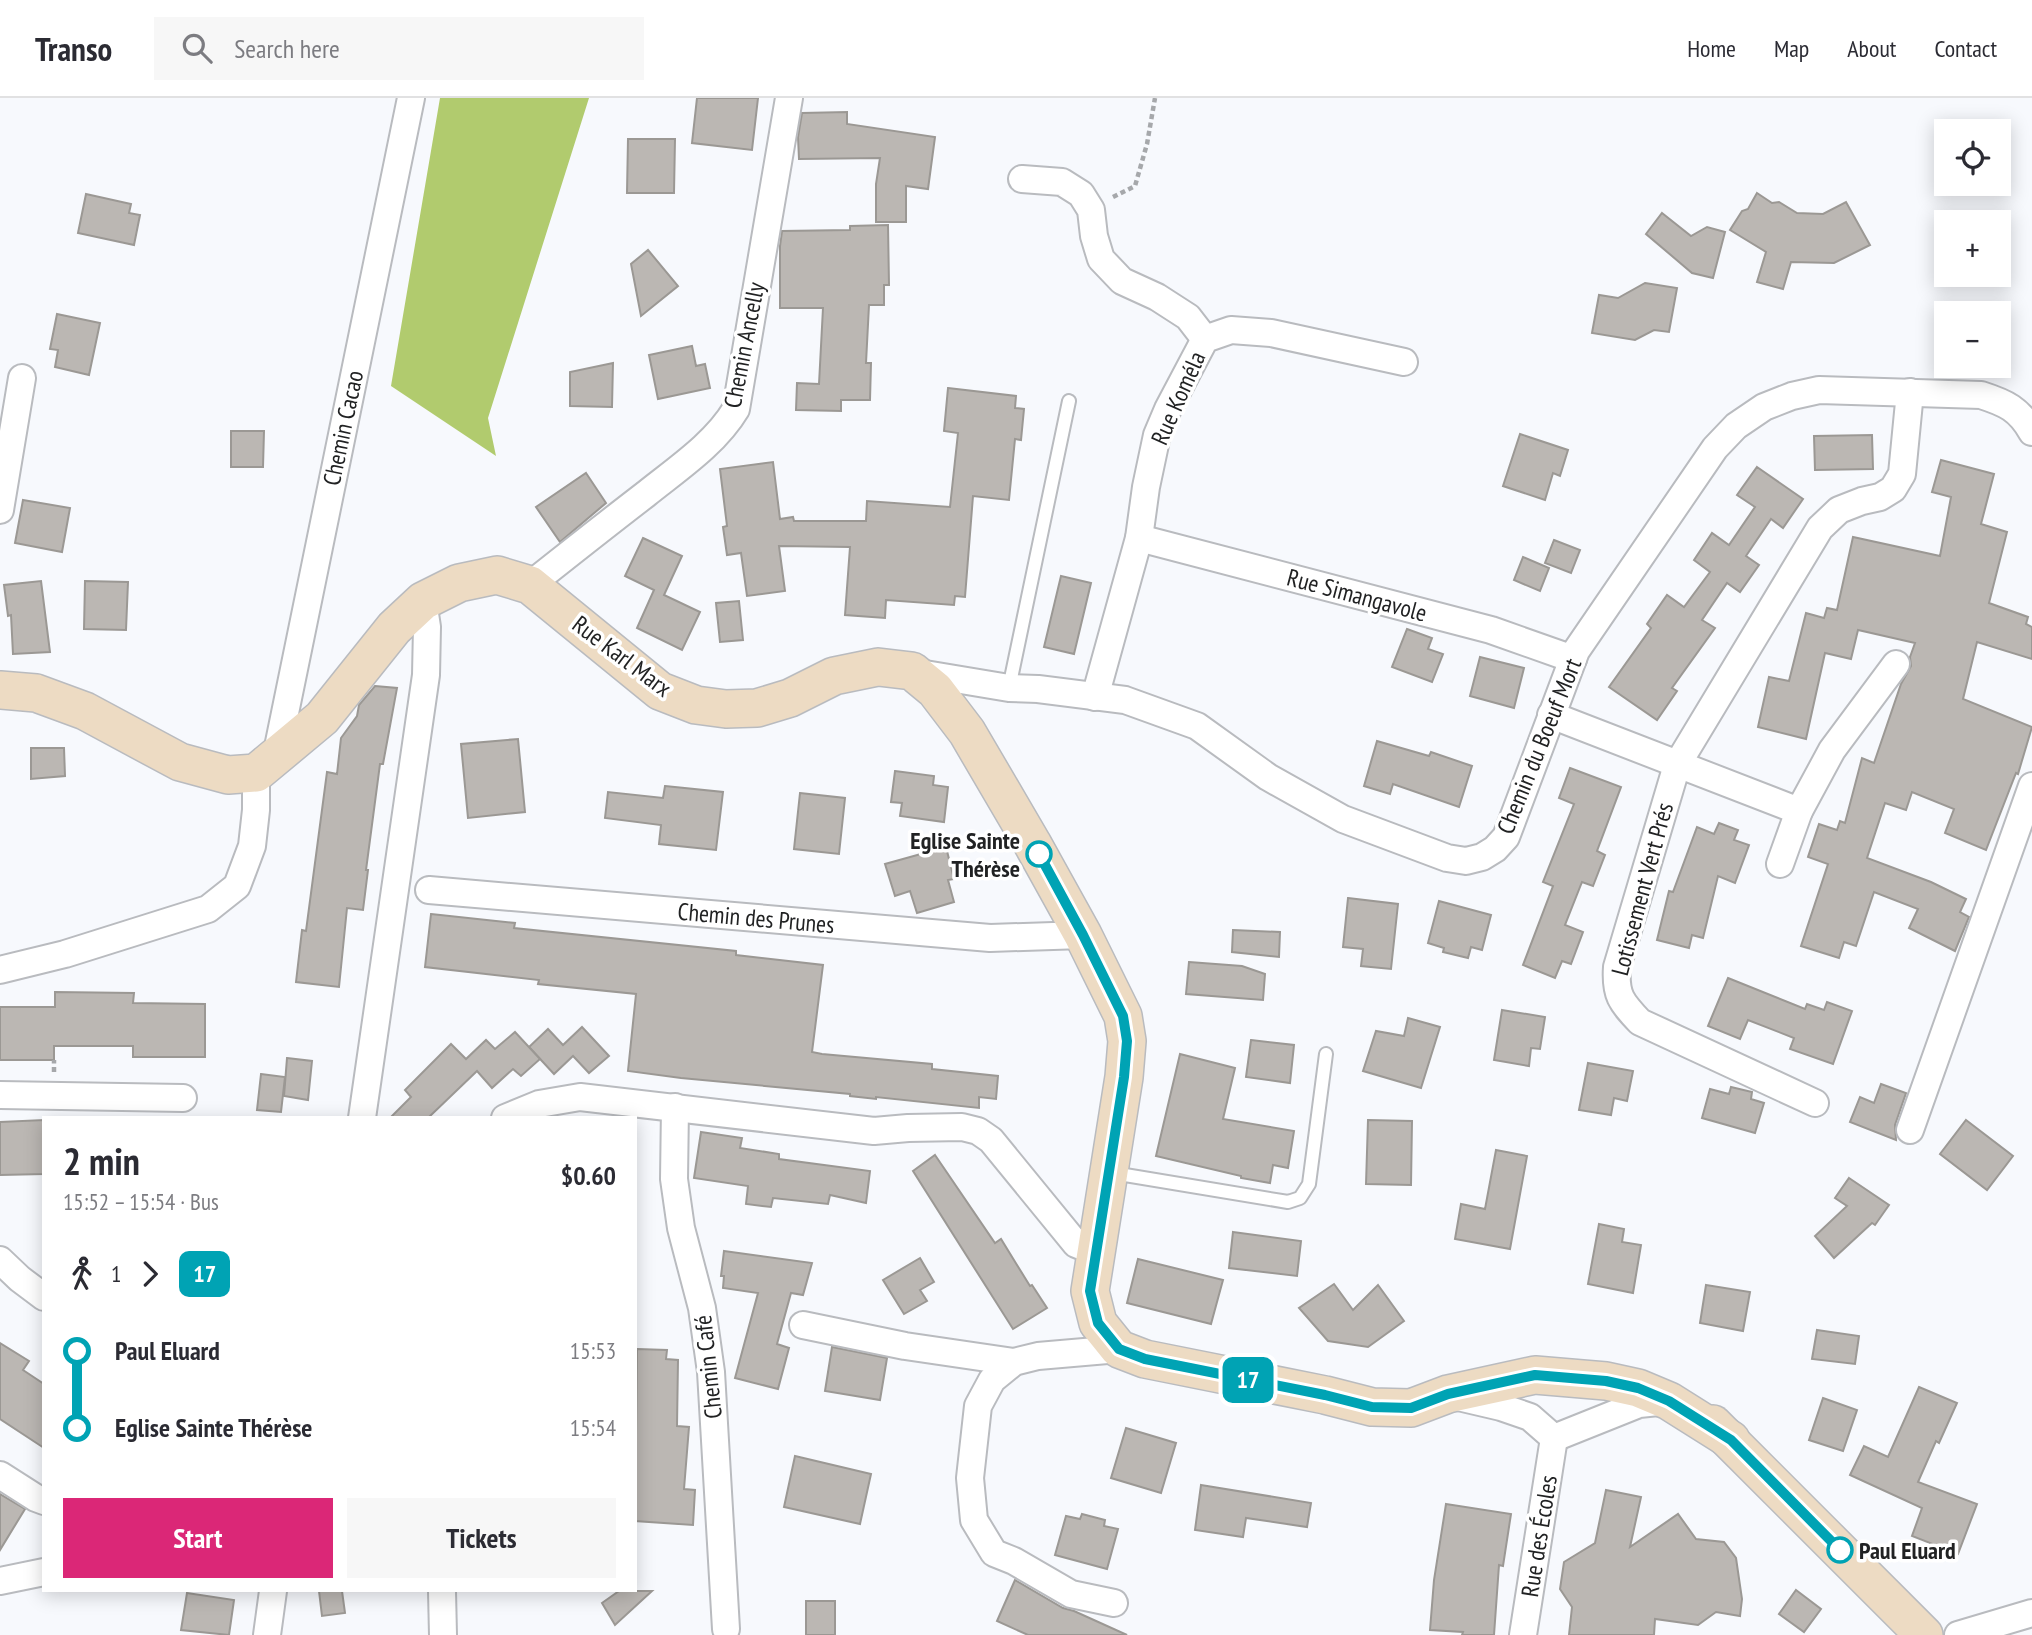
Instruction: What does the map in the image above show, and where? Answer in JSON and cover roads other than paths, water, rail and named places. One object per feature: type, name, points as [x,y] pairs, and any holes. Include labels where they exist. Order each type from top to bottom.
[{"type":"main road","name":"Rue Karl Marx","points":[[266,765],[322,718],[394,628],[423,601],[459,583],[497,575],[530,585],[660,691],[696,705],[726,709],[757,708],[790,698],[834,676],[878,667],[912,671]]},
{"type":"main road","points":[[912,671],[935,690],[967,732],[1083,935],[1123,1016],[1127,1041],[1124,1077],[1090,1291],[1098,1323],[1119,1349],[1145,1359],[1372,1407],[1411,1408],[1448,1394],[1490,1368],[1517,1357],[1548,1366],[1602,1371],[1636,1365],[1677,1391],[1731,1440],[1924,1635]]},
{"type":"main road","points":[[0,690],[36,693],[85,711],[180,762],[228,775],[266,765]]},
{"type":"main road","points":[[1602,1371],[1669,1401],[1731,1440]]},
{"type":"street","name":"Chemin Cacao","points":[[0,970],[65,954],[208,909],[237,886],[252,846],[256,810],[411,98]]},
{"type":"street","name":"Chemin Ancelly","points":[[530,585],[689,460],[718,433],[736,409],[789,98]]},
{"type":"street","points":[[1022,179],[1062,182],[1081,194],[1091,210],[1094,236],[1101,259],[1122,281],[1157,297],[1188,317],[1205,340]]},
{"type":"street","name":"Rue Koméla","points":[[1095,697],[1139,538],[1157,435],[1205,340],[1231,330],[1271,334],[1404,362]]},
{"type":"street","points":[[0,510],[22,379]]},
{"type":"street","name":"Chemin du Boeuf Mort","points":[[912,671],[1009,688],[1125,700],[1197,726],[1268,777],[1343,819],[1447,858],[1466,861],[1482,857],[1495,849],[1506,837],[1576,652],[1714,447],[1736,426],[1764,407],[1792,396],[1819,390],[1982,396],[2006,403],[2026,422],[2032,432]]},
{"type":"street","name":"Lotissement Vert Prés","points":[[1815,1103],[1640,1021],[1622,1003],[1615,986],[1617,967],[1677,765],[1820,528],[1839,510],[1880,497],[1893,489],[1902,474],[1910,392]]},
{"type":"street","name":"Rue Simangavole","points":[[1139,538],[1491,630],[1573,659]]},
{"type":"street","points":[[362,1116],[426,675],[427,627],[423,601]]},
{"type":"street","points":[[1780,864],[1799,811],[1832,750],[1896,664]]},
{"type":"street","points":[[1551,715],[1799,811]]},
{"type":"street","points":[[1910,1130],[2032,786]]},
{"type":"street","name":"Chemin des Prunes","points":[[429,890],[990,938],[1083,935]]},
{"type":"street","points":[[0,1095],[183,1098]]},
{"type":"street","points":[[510,1116],[539,1104],[580,1097],[874,1131],[962,1126],[978,1131],[991,1140],[1076,1244],[1096,1252]]},
{"type":"street","name":"Chemin Café","points":[[675,1107],[674,1179],[681,1228],[702,1308],[711,1372],[726,1629]]},
{"type":"street","points":[[0,1260],[42,1296]]},
{"type":"street","points":[[803,1325],[905,1346],[1014,1363]]},
{"type":"street","points":[[1114,1603],[1071,1594],[1014,1561],[994,1553],[974,1520],[970,1478],[978,1406],[992,1380],[1014,1363],[1038,1356],[1119,1349]]},
{"type":"street","points":[[1530,1417],[1526,1397],[1548,1366]]},
{"type":"street","points":[[1601,1420],[1602,1371]]},
{"type":"street","points":[[1448,1394],[1501,1406],[1530,1417],[1554,1438],[1639,1404],[1669,1401]]},
{"type":"street","name":"Rue des Écoles","points":[[1523,1635],[1554,1438]]},
{"type":"street","points":[[0,1475],[42,1500]]},
{"type":"street","points":[[0,1581],[42,1572]]},
{"type":"street","points":[[267,1635],[273,1592]]},
{"type":"street","points":[[442,1592],[443,1635]]},
{"type":"street","points":[[1958,1635],[2032,1614]]},
{"type":"lane","points":[[1009,688],[1069,401]]},
{"type":"lane","points":[[1110,1172],[1288,1202],[1300,1198],[1309,1184],[1326,1054]]},
{"type":"place","name":"Eglise Sainte Thérèse","points":[[1039,854]]},
{"type":"place","name":"Paul Eluard","points":[[1840,1550]]}]
